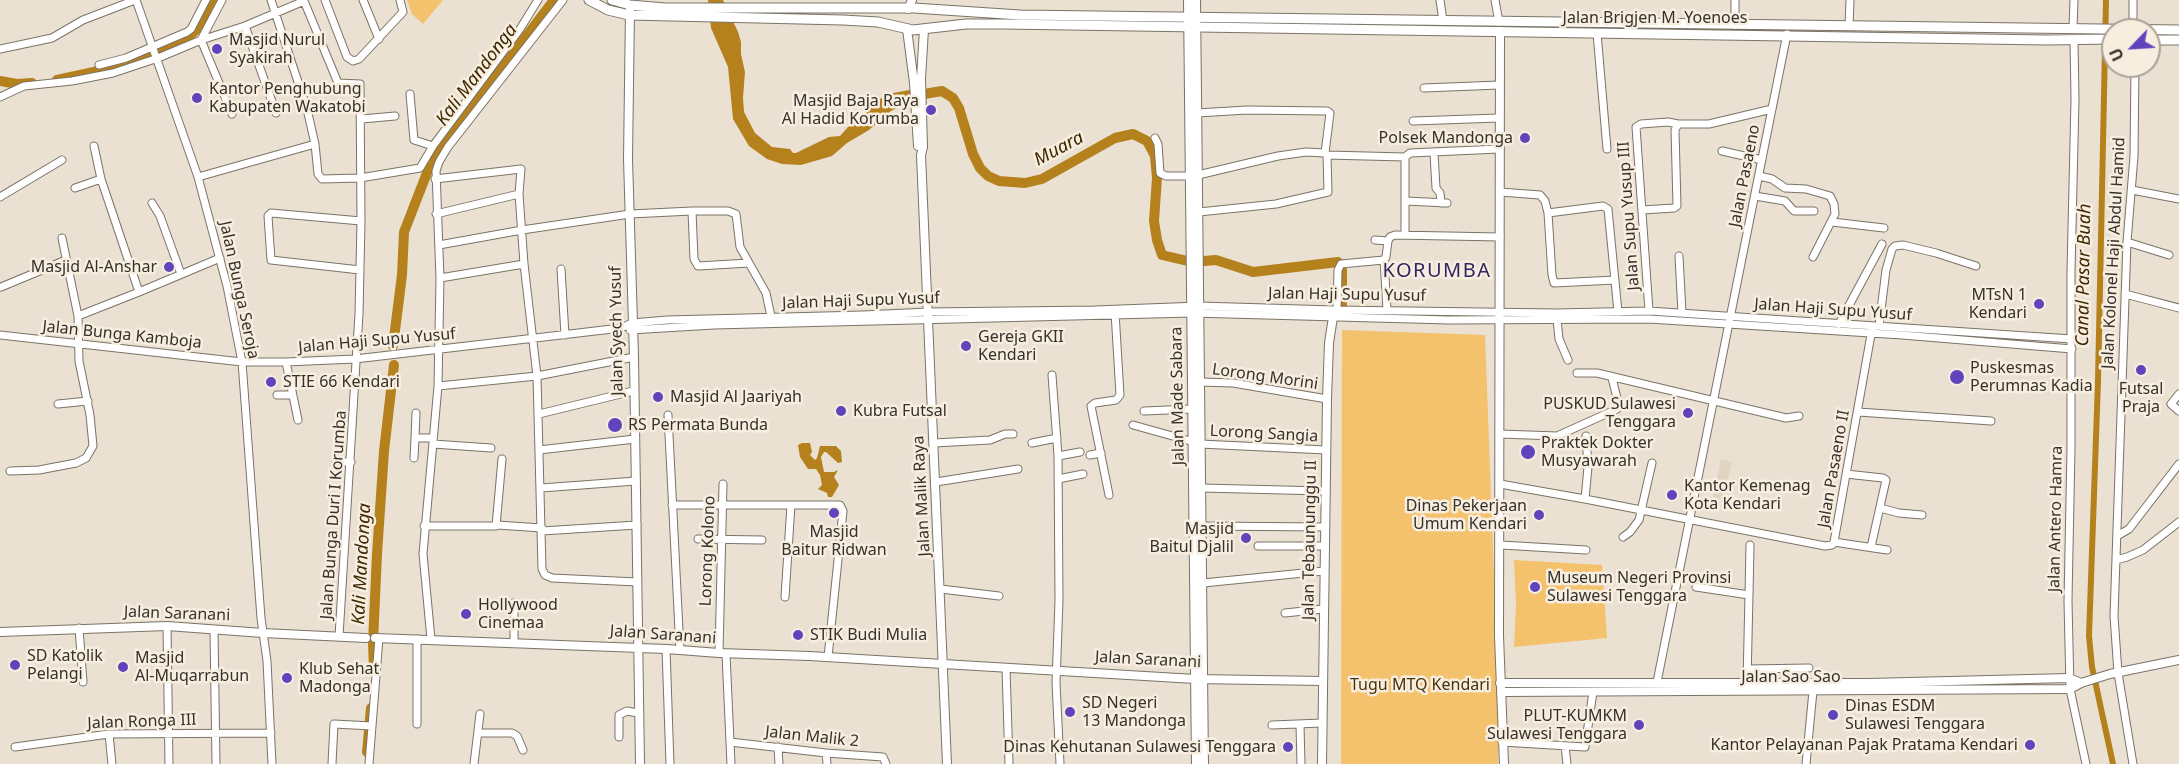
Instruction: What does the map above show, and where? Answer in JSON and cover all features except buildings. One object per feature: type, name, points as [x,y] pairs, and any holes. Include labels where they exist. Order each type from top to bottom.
[{"type":"main road","points":[[589,0],[608,10],[742,13],[910,4],[1020,15],[1193,22]]},
{"type":"main road","points":[[612,0],[629,10]]},
{"type":"main road","points":[[907,29],[906,16],[910,4]]},
{"type":"main road","points":[[928,6],[928,28]]},
{"type":"main road","points":[[742,13],[866,21],[907,29],[966,24],[1193,22]]},
{"type":"main road","name":"Jalan Brigjen M. Yoenoes","points":[[1193,22],[1443,21],[1597,33],[1736,25],[2073,28],[2101,35]]},
{"type":"main road","name":"Jalan Brigjen M. Yoenoes","points":[[1193,22],[1666,29],[2074,40],[2101,33]]},
{"type":"main road","name":"Jalan Brigjen M. Yoenoes","points":[[2161,30],[2179,30]]},
{"type":"main road","points":[[2161,39],[2179,40]]},
{"type":"street","name":"Jalan Bunga Seroja","points":[[136,0],[158,57],[198,177],[220,258],[242,362],[272,764]]},
{"type":"street","points":[[0,49],[52,38],[83,20],[136,0]]},
{"type":"street","points":[[99,65],[126,58],[189,31],[206,0]]},
{"type":"street","points":[[208,34],[212,15],[222,0]]},
{"type":"street","points":[[271,0],[307,109],[320,178],[360,178],[417,170],[422,166],[433,146],[520,29],[538,0]]},
{"type":"street","points":[[325,0],[350,61],[358,59],[403,12],[399,0]]},
{"type":"street","points":[[363,0],[379,39]]},
{"type":"street","points":[[430,639],[424,569],[424,526],[438,386],[440,278],[435,180],[439,162],[445,152],[563,0]]},
{"type":"street","points":[[1188,0],[1193,22]]},
{"type":"street","points":[[1193,22],[1196,0]]},
{"type":"street","points":[[1440,0],[1443,21]]},
{"type":"street","points":[[1495,0],[1499,27],[1500,687],[1504,764]]},
{"type":"street","points":[[1735,0],[1736,25]]},
{"type":"street","points":[[1848,26],[1850,0]]},
{"type":"street","points":[[2073,28],[2074,0]]},
{"type":"street","points":[[2133,0],[2133,18]]},
{"type":"street","points":[[0,97],[24,86],[72,81],[113,73],[201,40],[208,34],[245,26],[304,1]]},
{"type":"street","name":"Jalan Bunga Duri I Korumba","points":[[304,1],[338,83],[361,85],[362,221],[351,462],[339,636]]},
{"type":"street","points":[[201,10],[212,15]]},
{"type":"street","name":"Jalan Syech Yusuf","points":[[629,10],[628,159],[634,357],[640,764]]},
{"type":"street","name":"Jalan Made Sabara","points":[[1193,22],[1197,113],[1194,176],[1199,212],[1191,274],[1196,309],[1200,382],[1197,443]]},
{"type":"street","name":"Jalan Made Sabara","points":[[1193,22],[1194,244],[1198,264],[1193,409],[1197,443],[1203,583],[1196,764]]},
{"type":"street","points":[[245,26],[276,113]]},
{"type":"street","points":[[918,83],[928,28]]},
{"type":"street","points":[[907,29],[918,83]]},
{"type":"street","points":[[1597,33],[1607,149]]},
{"type":"street","name":"Jalan Pasaeno","points":[[1657,682],[1787,34]]},
{"type":"street","points":[[201,40],[232,114]]},
{"type":"street","name":"Jalan Antero Hamra","points":[[2074,40],[2069,678],[2086,764]]},
{"type":"street","name":"Jalan Kolonel Haji Abdul Hamid","points":[[2133,764],[2114,674],[2114,616],[2135,78]]},
{"type":"street","name":"Jalan Malik Raya","points":[[918,83],[918,146],[921,155],[930,316],[947,764]]},
{"type":"street","points":[[1424,88],[1499,85]]},
{"type":"street","points":[[410,94],[414,140],[433,146]]},
{"type":"street","points":[[1642,210],[1677,206],[1675,130],[1678,124],[1709,124],[1772,109]]},
{"type":"street","points":[[1197,113],[1247,110],[1327,111],[1330,115],[1326,154],[1328,192],[1265,205],[1199,212]]},
{"type":"street","points":[[362,119],[395,116]]},
{"type":"street","points":[[1413,121],[1499,118]]},
{"type":"street","name":"Jalan Supu Yusup III","points":[[1649,311],[1636,126],[1668,122],[1678,124]]},
{"type":"street","points":[[1155,138],[1158,144],[1160,173],[1166,176],[1194,176],[1284,155],[1405,157],[1410,153],[1499,149]]},
{"type":"street","points":[[198,177],[315,144]]},
{"type":"street","points":[[94,146],[101,179],[138,292]]},
{"type":"street","points":[[1722,151],[1762,160]]},
{"type":"street","points":[[1406,201],[1444,203],[1436,188],[1434,153]]},
{"type":"street","points":[[1405,157],[1405,235]]},
{"type":"street","points":[[0,197],[62,160]]},
{"type":"street","points":[[435,180],[521,169],[519,194],[524,264],[537,376],[542,569],[548,578],[637,582]]},
{"type":"street","points":[[1759,176],[1772,179],[1785,188],[1827,194],[1833,200],[1836,210],[1832,222],[1813,257]]},
{"type":"street","points":[[75,188],[101,179]]},
{"type":"street","points":[[2132,189],[2179,199]]},
{"type":"street","points":[[1500,192],[1542,196],[1547,204],[1554,283],[1615,280]]},
{"type":"street","points":[[436,214],[519,194]]},
{"type":"street","points":[[1755,196],[1785,201],[1794,211],[1814,212]]},
{"type":"street","points":[[152,202],[160,216],[181,274]]},
{"type":"street","points":[[1548,213],[1603,206],[1608,209],[1618,312]]},
{"type":"street","points":[[692,211],[694,259],[698,266],[749,263]]},
{"type":"street","points":[[439,244],[630,214],[692,211],[735,212],[740,247],[766,293],[772,320]]},
{"type":"street","points":[[360,270],[270,260],[268,216],[271,213],[362,221]]},
{"type":"street","points":[[1832,222],[1884,228]]},
{"type":"street","points":[[1387,310],[1384,260],[1388,241],[1393,236],[1500,237]]},
{"type":"street","points":[[10,471],[72,465],[86,458],[93,442],[88,401],[80,369],[78,316],[62,238]]},
{"type":"street","points":[[1375,240],[1388,241]]},
{"type":"street","points":[[2127,242],[2169,255]]},
{"type":"street","points":[[1839,324],[1882,244]]},
{"type":"street","name":"Jalan Pasaeno II","points":[[1500,484],[1585,498],[1830,546],[1834,542],[1874,328],[1892,249],[1903,245],[1976,266]]},
{"type":"street","points":[[1679,256],[1682,313]]},
{"type":"street","points":[[78,316],[220,258]]},
{"type":"street","points":[[2,287],[66,260]]},
{"type":"street","points":[[1335,312],[1340,265],[1384,260]]},
{"type":"street","points":[[440,278],[524,264]]},
{"type":"street","points":[[561,269],[565,335]]},
{"type":"street","points":[[2125,294],[2179,308]]},
{"type":"street","name":"Jalan Haji Supu Yusuf","points":[[242,362],[355,359],[632,327],[772,320],[1196,309],[1500,316],[1649,311],[1729,319],[2072,339]]},
{"type":"street","name":"Jalan Haji Supu Yusuf","points":[[1335,312],[1387,310],[1557,319],[1729,319],[1839,324],[2072,350]]},
{"type":"street","points":[[1108,495],[1091,406],[1095,403],[1116,400],[1120,395],[1115,312]]},
{"type":"street","name":"Jalan Tebaununggu II","points":[[1322,764],[1327,399],[1329,343],[1335,312]]},
{"type":"street","points":[[1557,319],[1559,339],[1568,360]]},
{"type":"street","name":"Jalan Bunga Kamboja","points":[[0,335],[242,362]]},
{"type":"street","points":[[438,386],[537,376],[634,357]]},
{"type":"street","points":[[286,362],[298,420]]},
{"type":"street","points":[[1577,373],[1597,373],[1786,418],[1799,416]]},
{"type":"street","points":[[1052,375],[1058,456],[1057,670],[1060,764]]},
{"type":"street","points":[[1500,434],[1557,436],[1617,409],[1619,405],[1612,378]]},
{"type":"street","name":"Lorong Morini","points":[[1200,382],[1224,382],[1327,399]]},
{"type":"street","points":[[538,414],[633,391]]},
{"type":"street","points":[[2179,394],[2171,404],[2179,411]]},
{"type":"street","points":[[277,395],[292,395]]},
{"type":"street","points":[[58,404],[88,401]]},
{"type":"street","points":[[1144,411],[1193,409]]},
{"type":"street","points":[[1858,412],[1991,421]]},
{"type":"street","points":[[414,458],[416,413]]},
{"type":"street","points":[[668,415],[680,650]]},
{"type":"street","name":"Lorong Sangia","points":[[1133,425],[1197,443],[1326,450]]},
{"type":"street","points":[[934,442],[990,440],[1005,434],[1012,434]]},
{"type":"street","points":[[1585,498],[1588,467],[1586,435]]},
{"type":"street","points":[[415,438],[491,448]]},
{"type":"street","points":[[540,450],[634,438]]},
{"type":"street","points":[[1032,443],[1057,438]]},
{"type":"street","points":[[1058,456],[1080,452]]},
{"type":"street","points":[[1090,455],[1101,453]]},
{"type":"street","points":[[497,525],[502,459]]},
{"type":"street","points":[[336,462],[351,462]]},
{"type":"street","points":[[1623,537],[1639,520],[1652,463]]},
{"type":"street","points":[[2117,536],[2130,529],[2179,464]]},
{"type":"street","points":[[936,482],[1018,469]]},
{"type":"street","points":[[1058,479],[1083,474]]},
{"type":"street","points":[[1846,474],[1885,479],[1871,547]]},
{"type":"street","points":[[541,488],[636,481]]},
{"type":"street","name":"Lorong Kolono","points":[[723,484],[722,654],[731,764]]},
{"type":"street","points":[[1199,486],[1325,491]]},
{"type":"street","name":"Jalan Made Sabara","points":[[1199,486],[1199,679],[1204,764]]},
{"type":"street","points":[[672,505],[840,505],[843,511],[828,657]]},
{"type":"street","points":[[785,597],[791,505]]},
{"type":"street","points":[[1880,508],[1899,513],[1922,514]]},
{"type":"street","points":[[2116,560],[2127,558],[2143,550],[2179,522]]},
{"type":"street","points":[[424,526],[492,527],[497,525],[542,529],[637,525]]},
{"type":"street","points":[[1201,526],[1325,527]]},
{"type":"street","points":[[699,539],[762,540]]},
{"type":"street","points":[[1834,542],[1887,550]]},
{"type":"street","points":[[1500,545],[1586,550]]},
{"type":"street","points":[[1748,682],[1750,545]]},
{"type":"street","points":[[1258,546],[1325,546]]},
{"type":"street","points":[[1203,583],[1324,571]]},
{"type":"street","points":[[1696,587],[1749,596]]},
{"type":"street","points":[[941,589],[999,596]]},
{"type":"street","points":[[514,603],[514,643]]},
{"type":"street","points":[[1285,613],[1323,609]]},
{"type":"street","points":[[167,626],[169,764]]},
{"type":"street","name":"Jalan Saranani","points":[[0,632],[167,626],[263,633],[828,657],[1199,679],[1323,681]]},
{"type":"street","points":[[79,628],[83,682]]},
{"type":"street","points":[[214,630],[216,764]]},
{"type":"street","points":[[369,764],[368,726],[373,638]]},
{"type":"street","points":[[417,639],[417,724]]},
{"type":"street","points":[[666,649],[670,764]]},
{"type":"street","points":[[2070,689],[2080,683],[2179,660]]},
{"type":"street","points":[[1006,668],[1009,764]]},
{"type":"street","points":[[1748,669],[1809,668]]},
{"type":"street","name":"Jalan Sao Sao","points":[[1500,687],[1657,682],[1869,683],[2069,678],[2080,683]]},
{"type":"street","name":"Jalan Sao Sao","points":[[1500,687],[1593,692],[2070,689]]},
{"type":"street","points":[[1806,764],[1813,691]]},
{"type":"street","points":[[1502,742],[1584,747],[1587,745],[1593,692]]},
{"type":"street","points":[[619,737],[619,715],[627,711],[638,713]]},
{"type":"street","points":[[474,764],[480,714]]},
{"type":"street","points":[[1272,724],[1322,723]]},
{"type":"street","points":[[332,764],[333,724],[368,726]]},
{"type":"street","points":[[1300,725],[1301,764]]},
{"type":"street","points":[[479,733],[512,732],[518,736],[523,750]]},
{"type":"street","name":"Jalan Ronga III","points":[[15,747],[109,734],[271,733]]},
{"type":"street","points":[[109,734],[112,764]]},
{"type":"street","name":"Jalan Malik 2","points":[[730,742],[883,757],[886,764]]},
{"type":"street","points":[[1565,746],[1567,764]]},
{"type":"street","points":[[778,747],[778,764]]},
{"type":"street","points":[[826,753],[827,764]]},
{"type":"shaded area","points":[[708,0],[723,0],[738,32],[745,72],[744,112],[755,133],[772,147],[790,149],[796,153],[829,137],[840,136],[887,94],[910,90],[912,99],[891,111],[832,156],[801,165],[782,164],[767,159],[749,146],[733,119],[728,67],[711,28]]},
{"type":"shaded area","points":[[810,443],[812,452],[810,455],[815,460],[820,446],[836,446],[841,451],[842,462],[838,463],[826,452],[821,457],[824,472],[838,470],[834,477],[839,485],[832,497],[828,497],[827,493],[818,489],[822,485],[820,475],[816,469],[808,469],[800,457],[798,445]]},
{"type":"shaded area","points":[[1721,459],[1732,462],[1723,499],[1713,497]]},
{"type":"green space","points":[[407,0],[443,0],[423,24],[412,14]]},
{"type":"green space","name":"Tugu MTQ Kendari","points":[[1342,330],[1485,335],[1498,682],[1498,764],[1341,764]]},
{"type":"green space","points":[[1514,560],[1602,565],[1607,638],[1514,647],[1516,603]]},
{"type":"waterway","points":[[57,80],[117,67],[187,38],[198,28],[215,0]]},
{"type":"waterway","name":"Kali Mandonga","points":[[393,346],[402,275],[404,232],[432,160],[554,0]]},
{"type":"waterway","name":"Canal Pasar Buah","points":[[2106,0],[2098,381],[2089,636],[2092,667],[2113,764]]},
{"type":"waterway","points":[[0,81],[17,84],[32,83]]},
{"type":"waterway","name":"Muara","points":[[912,96],[942,91],[953,98],[959,108],[973,154],[980,168],[988,176],[999,181],[1025,183],[1042,179],[1115,138],[1133,134],[1147,141],[1155,156],[1157,178],[1154,221],[1162,255],[1192,262],[1216,260],[1253,272],[1338,262],[1342,270],[1342,307]]},
{"type":"waterway","name":"Kali Mandonga","points":[[374,671],[377,554],[384,451],[394,365]]},
{"type":"waterway","name":"Kali Mandonga","points":[[367,752],[371,708]]},
{"type":"place","name":"Masjid Nurul Syakirah","points":[[217,49]]},
{"type":"place","name":"Kantor Penghubung Kabupaten Wakatobi","points":[[197,98]]},
{"type":"place","name":"Masjid Baja Raya Al Hadid Korumba","points":[[931,110]]},
{"type":"place","name":"Polsek Mandonga","points":[[1525,138]]},
{"type":"place","name":"Masjid Al-Anshar","points":[[169,267]]},
{"type":"place","name":"MTsN 1 Kendari","points":[[2039,304]]},
{"type":"place","name":"Gereja GKII Kendari","points":[[966,346]]},
{"type":"place","name":"Futsal Praja","points":[[2141,370]]},
{"type":"place","name":"Puskesmas Perumnas Kadia","points":[[1957,377]]},
{"type":"place","name":"STIE 66 Kendari","points":[[271,382]]},
{"type":"place","name":"Masjid Al Jaariyah","points":[[658,397]]},
{"type":"place","name":"Kubra Futsal","points":[[841,411]]},
{"type":"place","name":"PUSKUD Sulawesi Tenggara","points":[[1688,413]]},
{"type":"place","name":"RS Permata Bunda","points":[[615,425]]},
{"type":"place","name":"Praktek Dokter Musyawarah","points":[[1528,452]]},
{"type":"place","name":"Kantor Kemenag Kota Kendari","points":[[1672,495]]},
{"type":"place","name":"Masjid Baitur Ridwan","points":[[834,513]]},
{"type":"place","name":"Dinas Pekerjaan Umum Kendari","points":[[1539,515]]},
{"type":"place","name":"Masjid Baitul Djalil","points":[[1246,538]]},
{"type":"place","name":"Museum Negeri Provinsi Sulawesi Tenggara","points":[[1535,587]]},
{"type":"place","name":"Hollywood Cinemaa","points":[[466,614]]},
{"type":"place","name":"STIK Budi Mulia","points":[[798,635]]},
{"type":"place","name":"SD Katolik Pelangi","points":[[15,665]]},
{"type":"place","name":"Masjid Al-Muqarrabun","points":[[123,667]]},
{"type":"place","name":"Klub Sehat Madonga","points":[[287,678]]},
{"type":"place","name":"SD Negeri 13 Mandonga","points":[[1070,712]]},
{"type":"place","name":"Dinas ESDM Sulawesi Tenggara","points":[[1833,715]]},
{"type":"place","name":"PLUT-KUMKM Sulawesi Tenggara","points":[[1639,725]]},
{"type":"place","name":"Kantor Pelayanan Pajak Pratama Kendari","points":[[2030,745]]},
{"type":"place","name":"Dinas Kehutanan Sulawesi Tenggara","points":[[1288,747]]},
{"type":"district","name":"KORUMBA","points":[[1437,271]]}]
